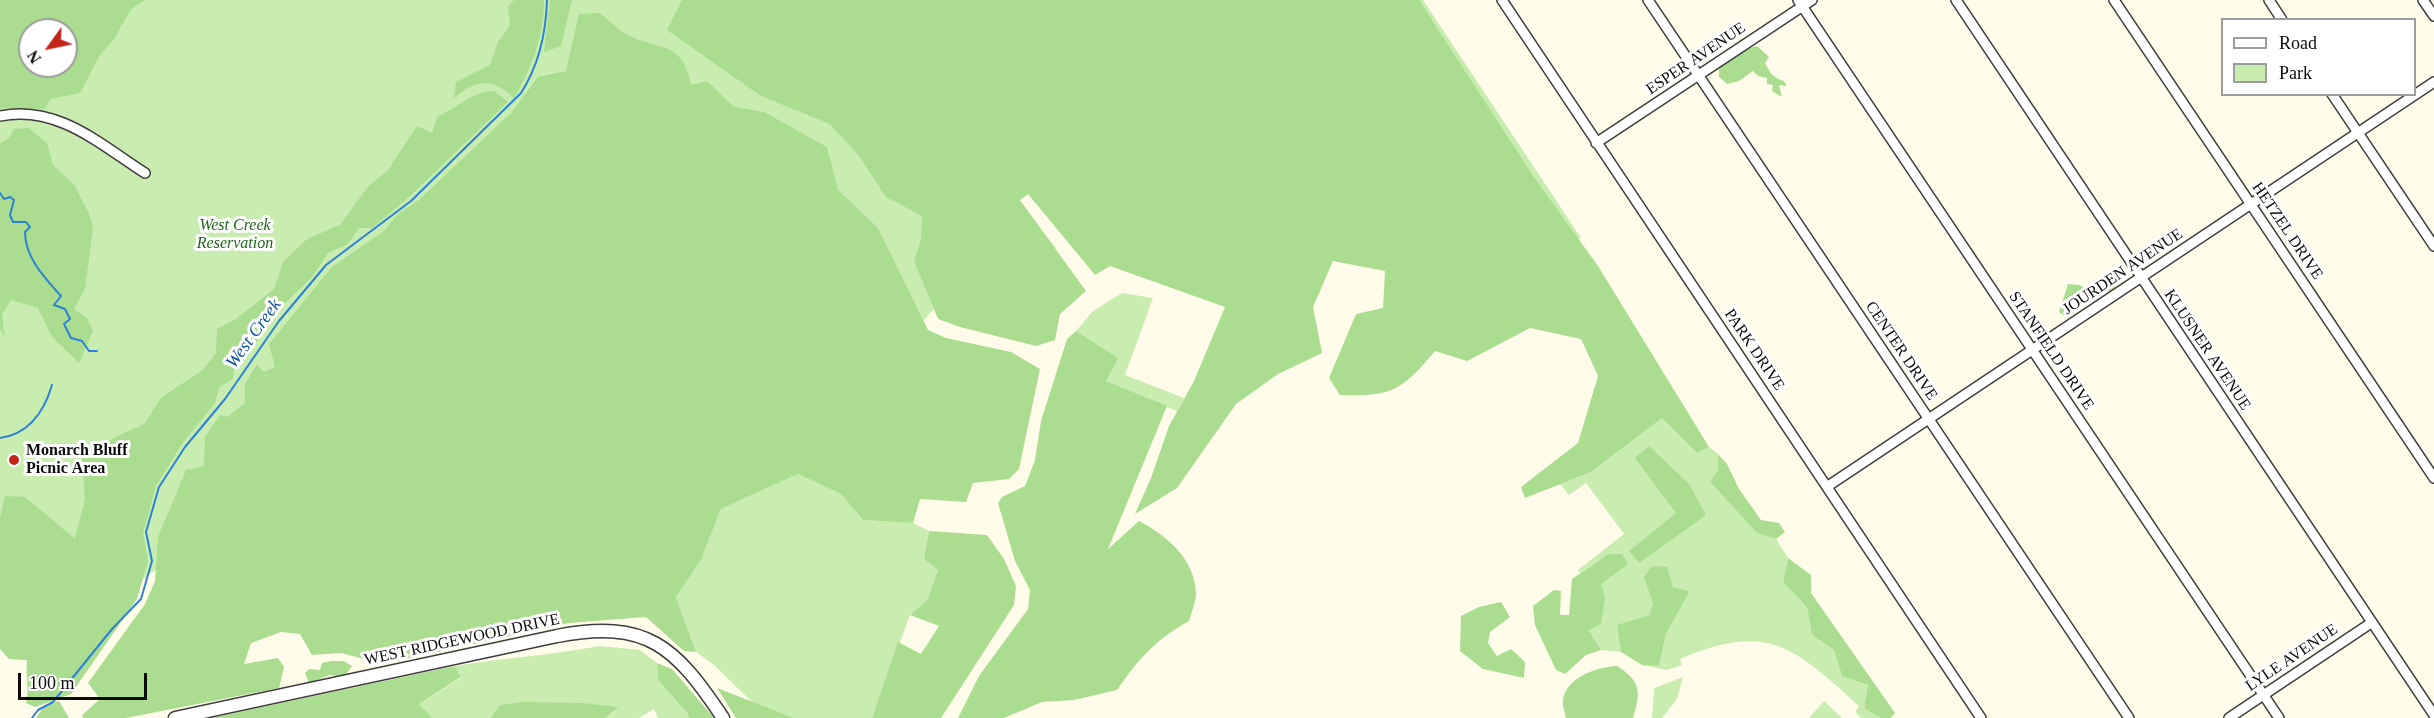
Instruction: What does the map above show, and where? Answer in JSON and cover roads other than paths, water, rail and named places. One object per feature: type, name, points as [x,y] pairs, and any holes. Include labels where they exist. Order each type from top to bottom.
[{"type":"street","name":"PARK DRIVE","points":[[1502,0],[1981,718]]},
{"type":"street","name":"CENTER DRIVE","points":[[1648,0],[2130,718]]},
{"type":"street","name":"ESPER AVENUE","points":[[1596,143],[1699,76],[1800,3],[1812,0]]},
{"type":"street","name":"KLUSNER AVENUE","points":[[1956,0],[2434,715]]},
{"type":"street","name":"HETZEL DRIVE","points":[[2114,0],[2434,478]]},
{"type":"street","points":[[2269,0],[2281,18]]},
{"type":"street","points":[[2423,0],[2434,16]]},
{"type":"street","name":"STANFIELD DRIVE","points":[[1800,3],[2278,718]]},
{"type":"street","name":"JOURDEN AVENUE","points":[[2416,94],[2434,82]]},
{"type":"street","points":[[2333,96],[2434,246]]},
{"type":"street","name":"JOURDEN AVENUE","points":[[1828,486],[2414,96]]},
{"type":"street","points":[[0,116],[36,115],[60,121],[88,135],[145,173]]},
{"type":"street","name":"LYLE AVENUE","points":[[2229,718],[2371,623]]},
{"type":"street","name":"WEST RIDGEWOOD DRIVE","points":[[175,718],[556,636],[604,630],[638,635],[674,655],[693,675],[723,718]]},
{"type":"waterway","name":"West Creek","points":[[32,718],[38,710],[53,702],[112,629],[141,599],[152,561],[146,532],[159,487],[185,447],[225,399],[279,321],[326,265],[411,201],[521,93],[533,71],[540,48],[547,0]]},
{"type":"waterway","points":[[0,193],[4,199],[10,197],[14,200],[10,215],[13,222],[26,222],[30,227],[25,232],[28,250],[37,267],[61,296],[54,305],[65,309],[70,319],[64,324],[71,338],[82,341],[89,351],[97,351]]},
{"type":"waterway","points":[[0,438],[19,432],[34,420],[45,404],[52,385]]},
{"type":"place","name":"Monarch Bluff Picnic Area","points":[[14,460]]},
{"type":"park label","name":"West Creek Reservation","points":[[235,235]]}]
